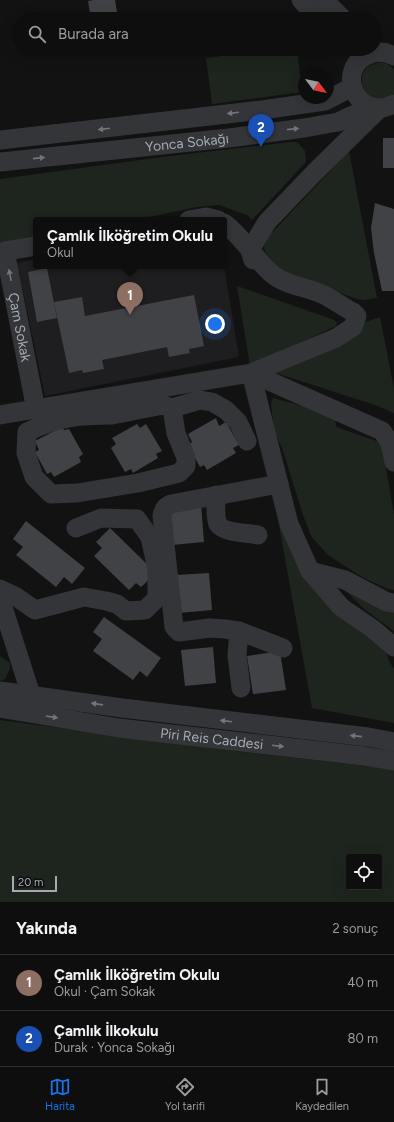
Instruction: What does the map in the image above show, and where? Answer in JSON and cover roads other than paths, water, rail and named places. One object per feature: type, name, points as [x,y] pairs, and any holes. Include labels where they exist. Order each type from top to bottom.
[{"type":"street","points":[[301,0],[312,12]]},
{"type":"street","points":[[324,0],[336,12]]},
{"type":"street","points":[[352,56],[352,82],[356,96],[362,103],[381,107]]},
{"type":"street","points":[[352,82],[354,69],[362,58],[366,56]]},
{"type":"street","name":"Yonca Sokağı","points":[[0,140],[262,110],[325,101],[352,82]]},
{"type":"street","points":[[250,250],[265,225],[314,173],[381,107]]},
{"type":"street","name":"Yonca Sokağı","points":[[0,162],[229,138],[304,128],[338,122],[381,107]]},
{"type":"street","points":[[172,408],[176,433],[186,458],[186,466],[179,473],[138,483],[77,493],[51,494],[34,477],[26,452],[27,432],[42,425],[68,417],[82,415],[111,406],[251,373],[336,338],[353,327],[357,316],[353,312],[342,307],[323,294],[277,277],[250,250],[240,236],[227,225]]},
{"type":"street","name":"Çam Sokak","points":[[33,246],[5,251],[36,410]]},
{"type":"street","points":[[251,373],[374,427],[390,432],[390,443],[394,462]]},
{"type":"street","points":[[251,373],[289,524],[310,571],[341,607],[373,629],[394,647]]},
{"type":"street","points":[[0,415],[28,410],[111,406],[163,405],[172,408],[200,400],[212,402],[226,410],[238,422],[247,441]]},
{"type":"street","points":[[279,484],[171,504],[166,507],[162,516],[174,627],[179,632],[210,628],[239,631],[283,648]]},
{"type":"street","points":[[216,495],[218,524],[222,528],[228,531],[258,535]]},
{"type":"street","points":[[0,589],[15,596],[35,610],[84,597],[117,604],[126,611],[145,610],[157,598],[157,569],[150,537],[137,520],[101,518],[76,528]]},
{"type":"street","points":[[310,571],[345,580],[387,602],[394,603]]},
{"type":"street","points":[[0,598],[31,695],[30,713]]},
{"type":"street","points":[[239,631],[237,655],[241,688]]},
{"type":"street","name":"Piri Reis Caddesi","points":[[0,691],[122,708],[368,737],[394,742]]},
{"type":"street","name":"Piri Reis Caddesi","points":[[0,708],[119,728],[364,756],[394,761]]},
{"type":"place","name":"Çamlık İlkokulu","points":[[261,147]]},
{"type":"place","name":"Çamlık İlköğretim Okulu","points":[[130,315]]}]
